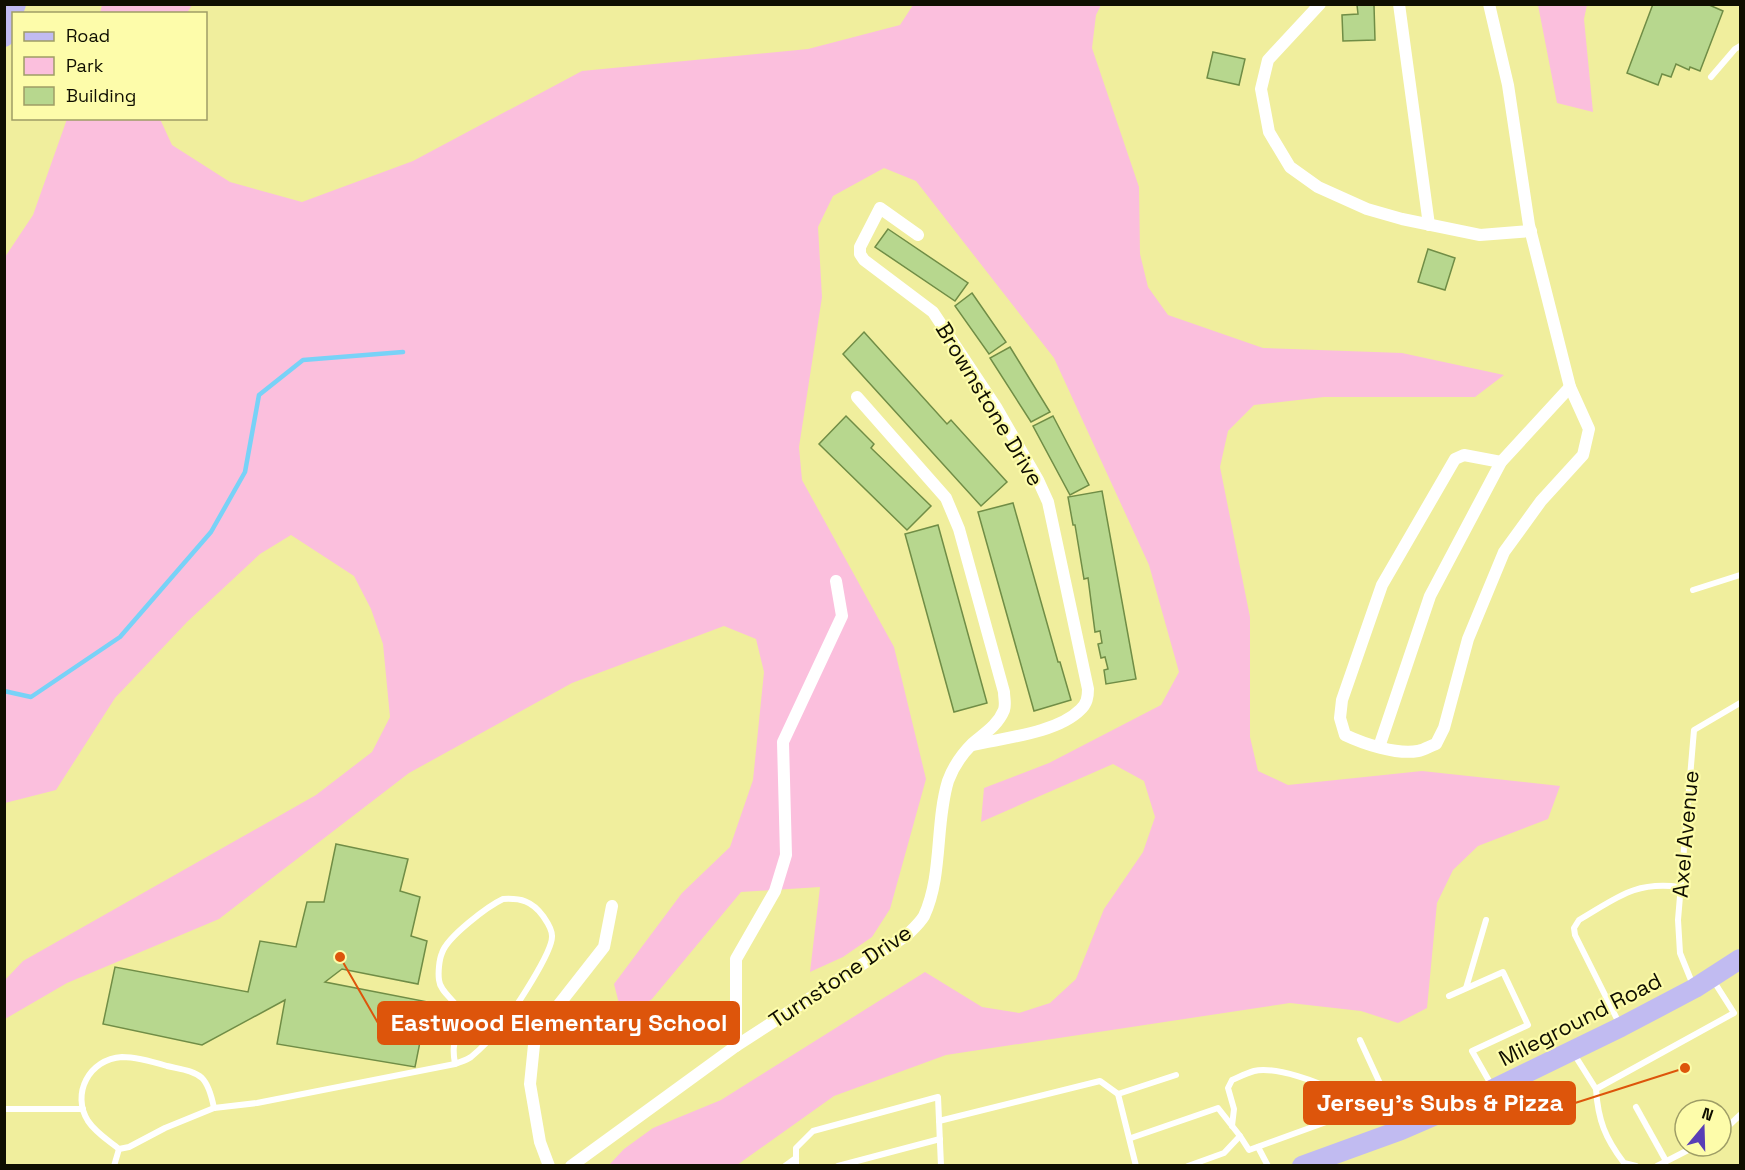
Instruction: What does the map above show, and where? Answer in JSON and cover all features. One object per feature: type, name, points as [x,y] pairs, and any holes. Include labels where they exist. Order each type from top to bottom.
[{"type":"main road","points":[[4,37],[12,15]]},
{"type":"main road","name":"Mileground Road","points":[[1302,1166],[1401,1130],[1494,1089],[1695,988],[1740,959]]},
{"type":"street","points":[[1320,4],[1268,60],[1261,89],[1269,132],[1290,167],[1318,187],[1367,209],[1480,235],[1531,231]]},
{"type":"street","points":[[1399,4],[1429,225]]},
{"type":"street","points":[[1489,4],[1508,85],[1531,231],[1570,387],[1589,429],[1583,455],[1541,501],[1504,552],[1468,639],[1444,728],[1436,744],[1417,751],[1379,747],[1362,743],[1345,735],[1340,718],[1342,700],[1382,585],[1455,459],[1464,455],[1501,462]]},
{"type":"street","name":"Brownstone Drive","points":[[918,235],[880,208],[860,247],[860,254],[864,260],[933,312],[996,407],[1038,480],[1048,502],[1088,689],[1088,699],[1081,710],[1068,719],[1047,728],[971,745]]},
{"type":"street","points":[[1379,747],[1430,596],[1501,462],[1570,387]]},
{"type":"street","name":"Turnstone Drive","points":[[571,1166],[736,1046],[906,936],[923,918],[930,898],[949,780],[958,760],[997,722],[1005,708],[1004,692],[959,529],[946,498],[857,397]]},
{"type":"street","points":[[736,1046],[736,959],[775,891],[786,855],[783,742],[842,616],[836,581]]},
{"type":"street","points":[[549,1166],[540,1142],[530,1084],[535,1035],[604,947],[612,906]]},
{"type":"lane","points":[[1711,77],[1740,46]]},
{"type":"lane","points":[[1693,590],[1740,575]]},
{"type":"lane","name":"Axel Avenue","points":[[1695,988],[1680,953],[1678,920],[1694,730],[1740,703]]},
{"type":"lane","points":[[1621,1027],[1575,935],[1574,928],[1579,920],[1628,892],[1654,885],[1680,887]]},
{"type":"lane","points":[[119,1149],[129,1147],[165,1128],[214,1108],[267,1101],[455,1065],[470,1058],[503,1024],[552,942],[548,923],[529,902],[518,898],[503,899],[491,904],[450,941],[442,952],[438,982],[459,1009],[460,1023],[454,1048],[455,1065]]},
{"type":"lane","points":[[1466,988],[1486,920]]},
{"type":"lane","points":[[1449,996],[1503,972],[1528,1025],[1472,1051],[1494,1089]]},
{"type":"lane","points":[[1596,1089],[1737,1014],[1712,978]]},
{"type":"lane","points":[[1360,1040],[1401,1130]]},
{"type":"lane","points":[[1572,1051],[1596,1089],[1597,1113],[1611,1146],[1624,1163],[1636,1166]]},
{"type":"lane","points":[[119,1149],[93,1128],[83,1109],[83,1085],[89,1074],[108,1061],[123,1057],[192,1072],[204,1079],[214,1108]]},
{"type":"lane","points":[[1131,1138],[1218,1108],[1249,1150],[1351,1113],[1349,1105],[1339,1094],[1314,1082],[1279,1072],[1256,1071],[1232,1080],[1228,1088],[1234,1109],[1232,1126]]},
{"type":"lane","points":[[1118,1094],[1176,1075]]},
{"type":"lane","points":[[939,1121],[1100,1082],[1118,1094],[1131,1138],[1136,1166]]},
{"type":"lane","points":[[1349,1105],[1383,1091]]},
{"type":"lane","points":[[785,1166],[796,1162],[796,1148],[813,1131],[938,1097],[940,1166]]},
{"type":"lane","points":[[1636,1107],[1666,1161]]},
{"type":"lane","points":[[4,1109],[83,1109]]},
{"type":"lane","points":[[1188,1166],[1224,1153],[1240,1136]]},
{"type":"lane","points":[[838,1166],[940,1139]]},
{"type":"lane","points":[[1258,1147],[1268,1166]]},
{"type":"lane","points":[[114,1166],[119,1149]]},
{"type":"lane","points":[[1657,1166],[1673,1158]]},
{"type":"green space","points":[[102,4],[192,5],[188,12],[100,12]]},
{"type":"green space","points":[[913,5],[1101,5],[1096,15],[1092,48],[1139,187],[1140,254],[1148,287],[1168,315],[1263,348],[1402,353],[1504,375],[1475,397],[1324,397],[1254,405],[1228,431],[1220,467],[1250,617],[1250,737],[1258,771],[1288,785],[1422,771],[1560,786],[1548,819],[1478,846],[1453,870],[1437,903],[1427,1008],[1398,1023],[1361,1011],[1290,1003],[946,1055],[834,1096],[737,1165],[609,1165],[624,1149],[653,1128],[721,1100],[925,972],[982,1007],[1019,1013],[1050,1003],[1076,979],[1104,909],[1143,852],[1155,817],[1144,781],[1113,764],[981,822],[984,788],[1049,763],[1161,705],[1179,672],[1149,565],[1054,358],[916,181],[884,168],[833,196],[818,227],[822,297],[799,447],[802,480],[894,647],[926,779],[890,909],[872,937],[843,957],[810,972],[820,887],[741,892],[652,999],[623,1019],[614,984],[682,893],[730,847],[753,780],[764,672],[756,639],[724,626],[572,683],[409,773],[219,919],[67,983],[5,1019],[5,980],[23,961],[316,795],[372,752],[390,717],[383,644],[371,609],[354,576],[291,535],[260,554],[187,622],[115,698],[56,790],[5,803],[5,257],[33,215],[67,120],[160,120],[172,145],[230,182],[302,202],[413,161],[582,71],[808,49],[900,25]]},
{"type":"green space","points":[[1538,5],[1587,5],[1584,19],[1593,112],[1557,103]]},
{"type":"building","points":[[1653,4],[1707,4],[1723,11],[1700,71],[1690,67],[1689,70],[1676,64],[1671,77],[1662,74],[1658,85],[1627,73]]},
{"type":"building","points":[[1357,5],[1374,5],[1375,40],[1343,41],[1342,15],[1358,14]]},
{"type":"building","points":[[1213,52],[1245,59],[1239,85],[1207,78]]},
{"type":"building","points":[[888,229],[968,283],[955,301],[875,247]]},
{"type":"building","points":[[1428,249],[1455,258],[1445,290],[1418,282]]},
{"type":"building","points":[[972,293],[1006,342],[989,354],[955,306]]},
{"type":"building","points":[[864,332],[947,424],[951,420],[1007,482],[981,506],[843,354]]},
{"type":"building","points":[[1010,347],[1050,412],[1031,422],[990,358]]},
{"type":"building","points":[[846,416],[874,444],[871,448],[931,506],[907,530],[819,444]]},
{"type":"building","points":[[1053,416],[1089,485],[1070,495],[1033,426]]},
{"type":"building","points":[[1102,491],[1136,679],[1106,684],[1104,670],[1108,669],[1105,657],[1101,658],[1098,644],[1102,643],[1100,631],[1095,632],[1088,578],[1084,579],[1068,497]]},
{"type":"building","points":[[1013,503],[1071,700],[1034,711],[978,512]]},
{"type":"building","points":[[938,525],[987,703],[954,712],[905,534]]},
{"type":"building","points":[[336,844],[408,859],[400,891],[420,897],[411,936],[427,941],[418,984],[342,969],[325,982],[428,1002],[415,1067],[277,1044],[285,1000],[202,1045],[103,1024],[115,967],[248,992],[260,941],[296,947],[307,902],[324,902]]},
{"type":"waterway","points":[[4,691],[31,697],[120,637],[211,532],[245,472],[259,395],[303,360],[403,352]]},
{"type":"place","name":"Eastwood Elementary School","points":[[340,957]]},
{"type":"place","name":"Jersey's Subs & Pizza","points":[[1685,1068]]}]
